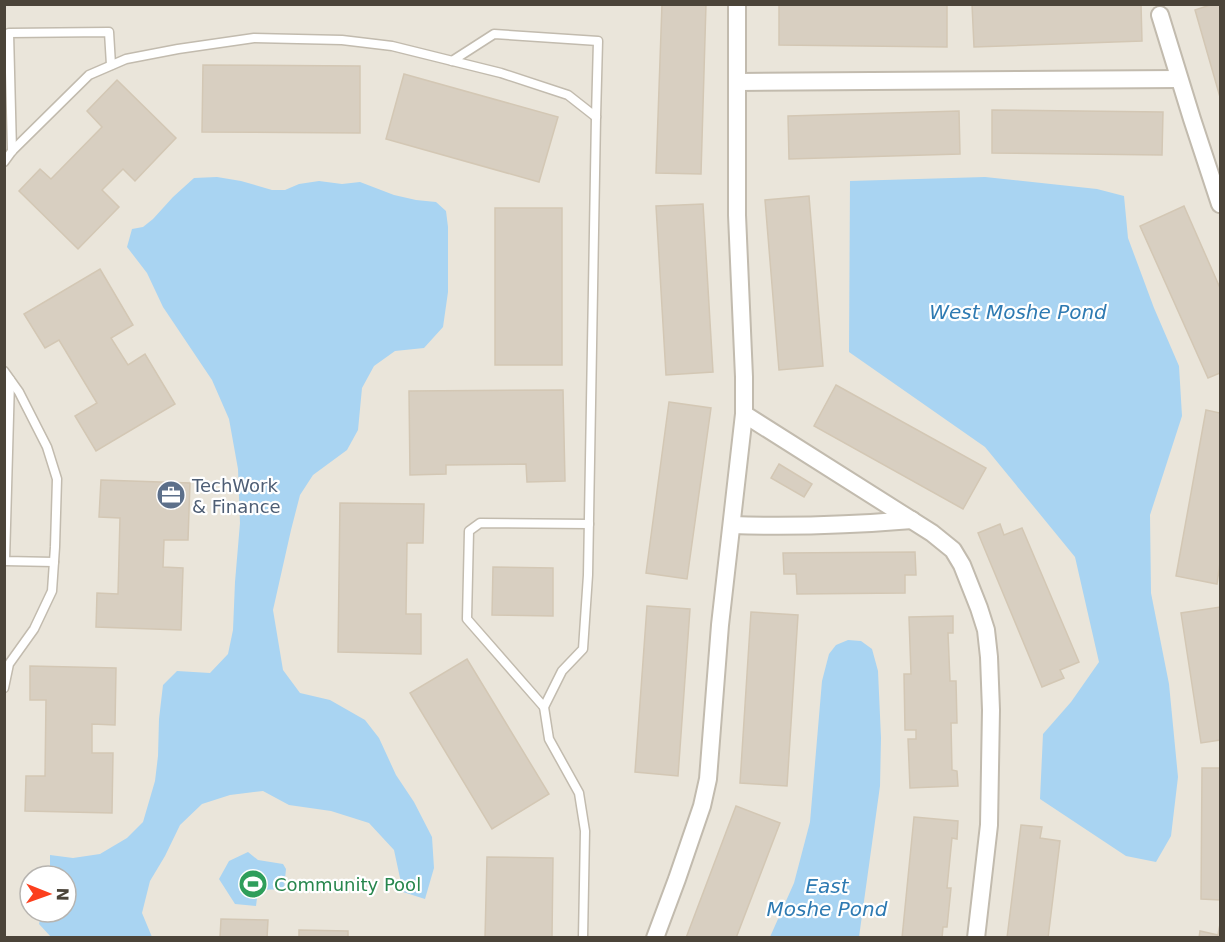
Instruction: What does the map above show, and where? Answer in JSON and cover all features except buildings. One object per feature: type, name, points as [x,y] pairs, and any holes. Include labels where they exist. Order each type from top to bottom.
[{"type":"street","points":[[654,938],[702,806],[708,779],[720,625],[744,414],[737,215],[737,4]]},
{"type":"street","points":[[1160,15],[1221,204]]},
{"type":"street","points":[[738,82],[1179,79]]},
{"type":"street","points":[[744,414],[932,533],[953,550],[962,565],[986,630],[989,657],[989,825],[976,938]]},
{"type":"street","points":[[732,525],[808,525],[912,520]]},
{"type":"lane","points":[[12,152],[9,33],[109,32],[111,65]]},
{"type":"lane","points":[[452,61],[494,34],[598,41],[588,575],[584,649],[562,671],[544,707]]},
{"type":"lane","points":[[4,162],[89,75],[126,59],[254,38],[342,40],[392,46],[501,73],[567,94],[596,117]]},
{"type":"lane","points":[[4,371],[19,392],[47,447],[57,479],[52,591],[34,629],[9,664],[4,688]]},
{"type":"lane","points":[[10,380],[5,561],[54,562]]},
{"type":"lane","points":[[583,938],[585,831],[579,793],[549,739],[544,707],[467,619],[469,531],[480,523],[589,524]]},
{"type":"shaded area","points":[[5,5],[1220,5],[1220,937],[5,938]]},
{"type":"water","points":[[217,177],[272,190],[285,190],[299,184],[319,181],[342,184],[360,182],[394,195],[436,202],[446,211],[448,292],[443,327],[424,348],[395,351],[374,366],[362,388],[358,430],[347,450],[313,475],[300,495],[273,610],[283,670],[300,693],[330,700],[365,720],[379,738],[396,775],[414,802],[432,837],[434,868],[425,899],[403,892],[394,850],[369,823],[331,811],[289,805],[263,791],[230,795],[202,804],[180,825],[150,881],[142,913],[152,937],[51,937],[39,924],[78,924],[78,864],[50,864],[50,855],[73,858],[100,854],[127,838],[143,822],[155,781],[163,685],[177,671],[210,673],[228,654],[233,630],[240,523],[238,469],[229,419],[212,380],[163,307],[147,273],[127,247],[132,229],[143,227],[153,219],[194,178]]},
{"type":"water","name":"West Moshe Pond","points":[[985,177],[1097,189],[1124,196],[1128,238],[1179,366],[1182,416],[1150,515],[1151,593],[1169,684],[1178,777],[1171,836],[1156,862],[1126,856],[1040,799],[1043,734],[1071,702],[1099,662],[1075,557],[985,447],[849,352],[850,181]]},
{"type":"water","name":"East Moshe Pond","points":[[848,640],[861,641],[872,649],[878,671],[881,738],[880,786],[859,937],[770,937],[794,883],[810,822],[822,681],[829,654],[836,645]]},
{"type":"water","name":"Community Pool","points":[[248,852],[258,860],[283,864],[286,869],[284,889],[258,890],[256,906],[235,904],[219,879],[229,861]]},
{"type":"place","name":"TechWork & Finance","points":[[171,495]]},
{"type":"place","name":"Community Pool","points":[[253,884]]}]
